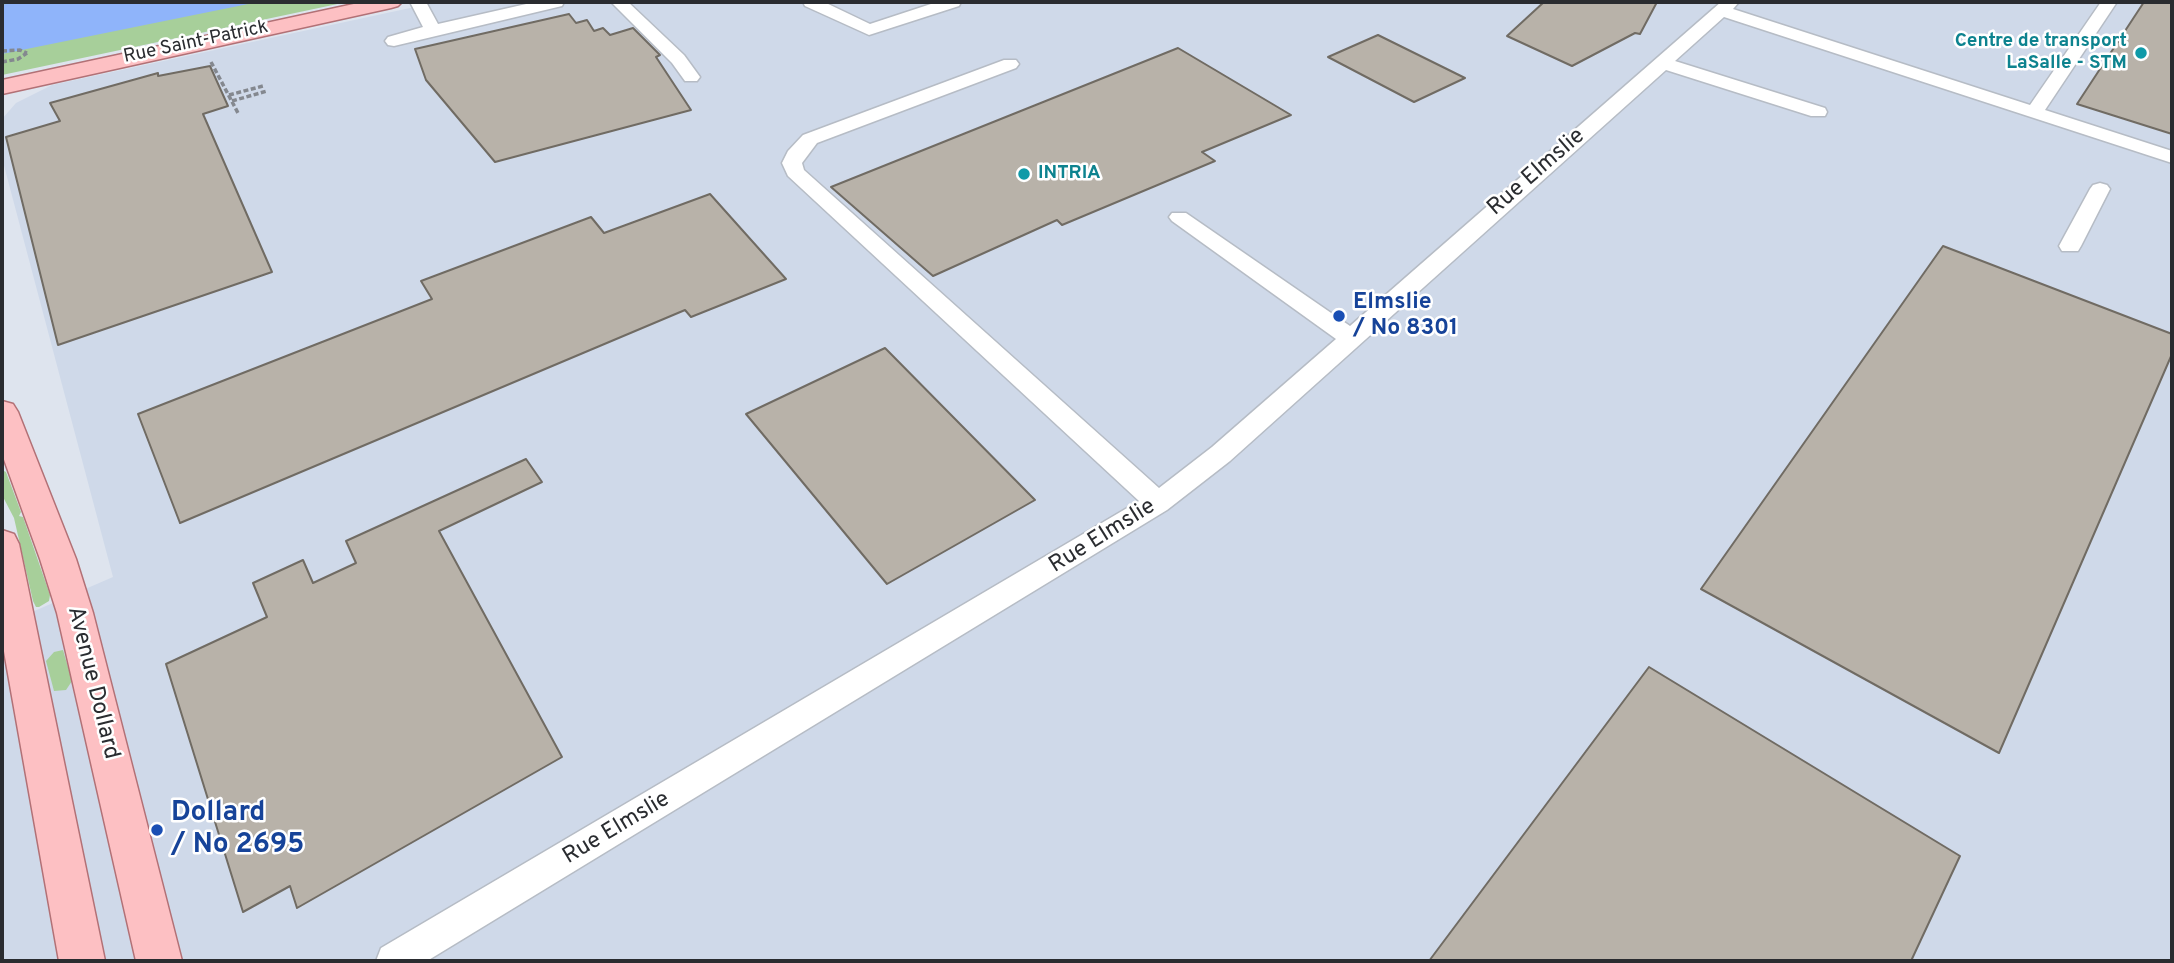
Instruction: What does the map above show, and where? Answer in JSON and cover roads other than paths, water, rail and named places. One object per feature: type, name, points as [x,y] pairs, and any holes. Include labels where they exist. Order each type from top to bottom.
[{"type":"main road","name":"Rue Saint-Patrick","points":[[2,87],[391,2]]},
{"type":"main road","points":[[2,81],[32,80]]},
{"type":"main road","points":[[2,98],[32,80]]},
{"type":"main road","name":"Avenue Dollard","points":[[2,412],[58,559],[75,613],[159,961]]},
{"type":"main road","points":[[2,544],[82,961]]},
{"type":"street","points":[[418,2],[433,30]]},
{"type":"street","points":[[619,2],[678,60],[691,77]]},
{"type":"street","points":[[813,2],[869,30],[953,2]]},
{"type":"street","points":[[2034,112],[2109,2]]},
{"type":"street","points":[[1726,6],[2172,157]]},
{"type":"street","name":"Rue Elmslie","points":[[394,961],[1158,503],[1221,454],[1726,6]]},
{"type":"street","points":[[394,41],[433,30],[550,8]]},
{"type":"street","points":[[1663,62],[1818,112]]},
{"type":"street","points":[[1010,64],[810,139],[795,155],[795,172],[1158,503]]},
{"type":"street","points":[[2070,247],[2100,189]]},
{"type":"street","points":[[1179,217],[1351,338]]},
{"type":"water","points":[[14,2],[258,2],[2,54],[2,5]]},
{"type":"place","name":"Centre de transport LaSalle - STM","points":[[2141,53]]},
{"type":"place","name":"INTRIA","points":[[1024,174]]},
{"type":"place","name":"Elmslie / No 8301","points":[[1339,316]]},
{"type":"place","name":"Dollard / No 2695","points":[[157,830]]}]
